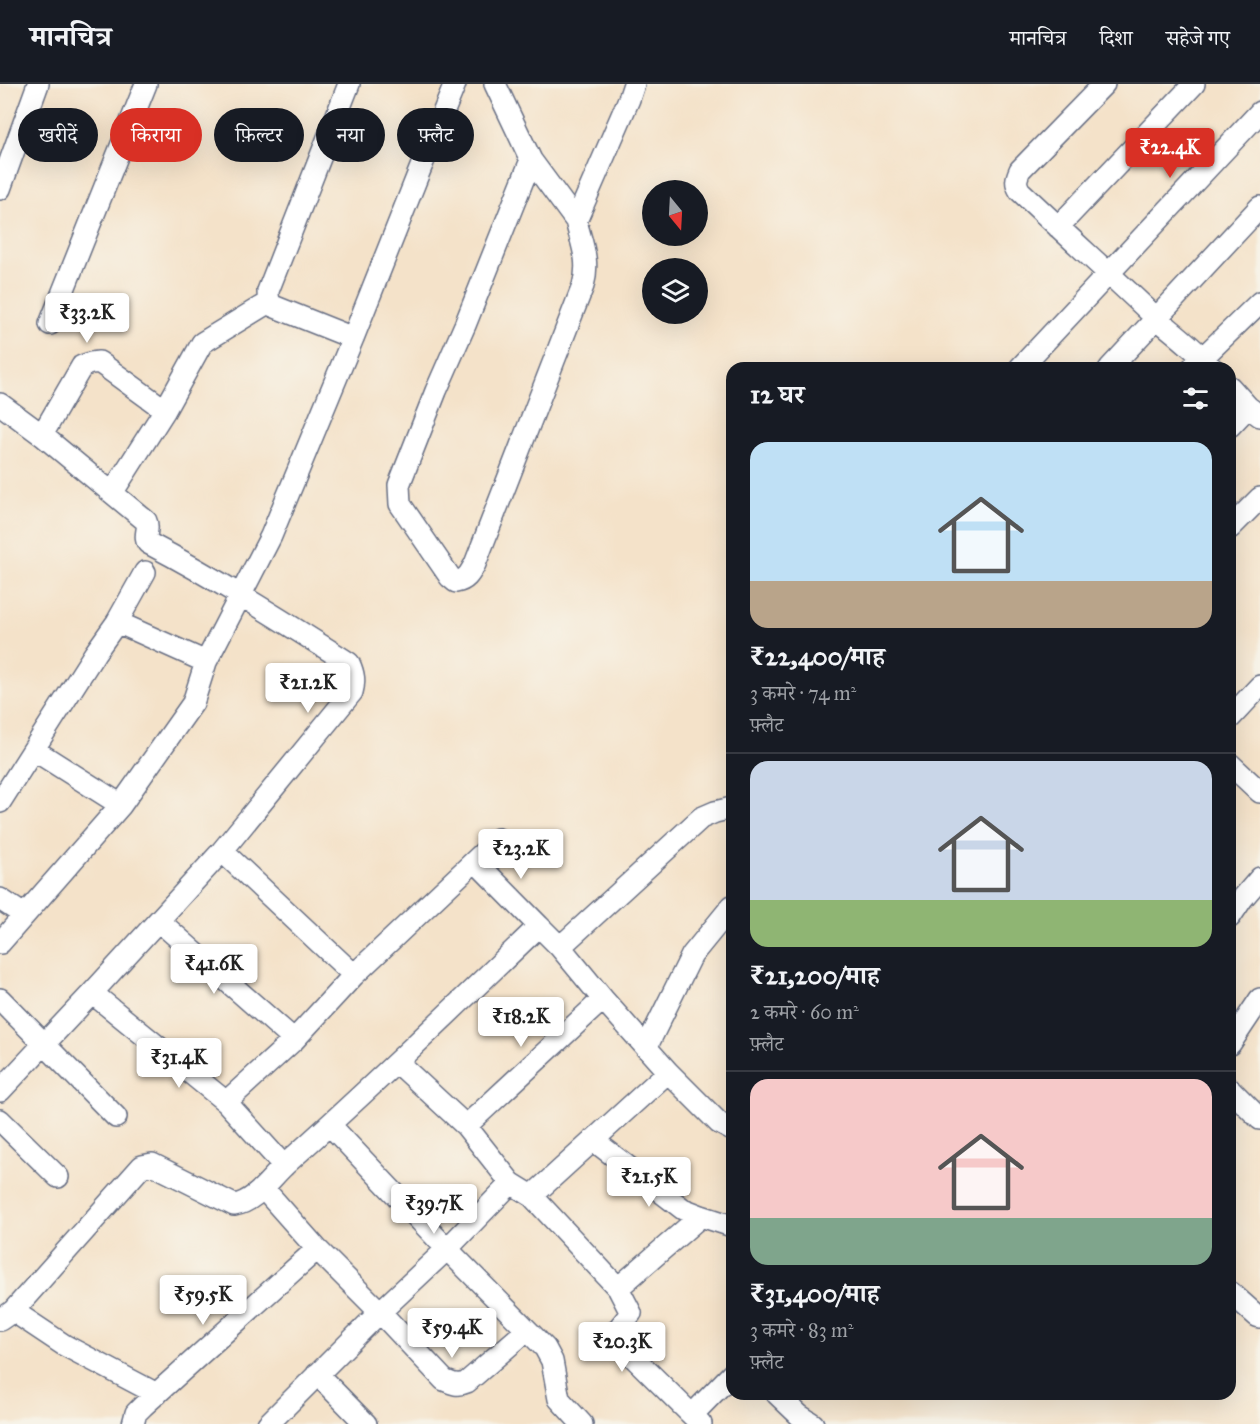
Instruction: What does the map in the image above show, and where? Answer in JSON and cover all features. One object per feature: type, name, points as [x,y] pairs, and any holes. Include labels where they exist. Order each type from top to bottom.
[{"type":"street","points":[[0,189],[38,84]]},
{"type":"street","points":[[50,324],[146,84]]},
{"type":"street","points":[[349,84],[268,291],[269,302],[273,306],[353,338]]},
{"type":"street","points":[[0,943],[121,805],[193,703],[206,662],[271,536],[455,84]]},
{"type":"street","points":[[495,84],[531,160],[576,221],[587,262],[586,275],[475,564],[468,576],[456,582],[450,577],[400,504],[399,485],[531,160]]},
{"type":"street","points":[[576,221],[634,84]]},
{"type":"street","points":[[1104,84],[1020,170],[1016,180],[1020,191],[1109,272],[1200,362]]},
{"type":"street","points":[[1058,227],[1194,84]]},
{"type":"street","points":[[1026,362],[1260,112]]},
{"type":"street","points":[[1116,362],[1260,207]]},
{"type":"street","points":[[112,493],[165,410],[202,343],[269,302]]},
{"type":"street","points":[[1204,362],[1260,302]]},
{"type":"street","points":[[42,435],[82,366],[91,363],[99,362],[165,410]]},
{"type":"street","points":[[1236,393],[1254,411],[1236,422]]},
{"type":"street","points":[[0,404],[42,435],[146,521],[148,527],[145,538],[148,543],[242,595],[349,663],[355,682],[352,692],[222,850],[0,1091]]},
{"type":"street","points":[[1236,522],[1260,498]]},
{"type":"street","points":[[0,801],[117,622],[145,572]]},
{"type":"street","points":[[117,622],[206,662]]},
{"type":"street","points":[[1236,712],[1260,686]]},
{"type":"street","points":[[34,750],[121,805]]},
{"type":"street","points":[[1236,770],[1260,792]]},
{"type":"street","points":[[560,947],[701,818],[726,809]]},
{"type":"street","points":[[226,1102],[294,1040],[354,975],[498,838]]},
{"type":"street","points":[[222,850],[354,975]]},
{"type":"street","points":[[475,861],[560,947],[668,1072],[726,1127]]},
{"type":"street","points":[[1244,900],[1260,878]]},
{"type":"street","points":[[0,899],[24,915]]},
{"type":"street","points":[[646,1048],[692,955],[726,913]]},
{"type":"street","points":[[159,921],[294,1040]]},
{"type":"street","points":[[157,1394],[6,1315],[142,1166],[152,1164],[234,1205],[246,1201],[263,1188],[539,926]]},
{"type":"street","points":[[92,993],[226,1102],[284,1166]]},
{"type":"street","points":[[0,999],[116,1117]]},
{"type":"street","points":[[465,1126],[603,999]]},
{"type":"street","points":[[1236,1035],[1260,999]]},
{"type":"street","points":[[397,1062],[465,1126],[511,1183],[531,1196],[618,1288],[631,1313],[615,1333],[615,1339],[697,1420],[726,1382]]},
{"type":"street","points":[[531,1196],[668,1072]]},
{"type":"street","points":[[1236,1095],[1260,1119]]},
{"type":"street","points":[[0,1120],[58,1177]]},
{"type":"street","points":[[330,1125],[447,1249],[545,1348],[552,1361],[559,1399],[582,1424]]},
{"type":"street","points":[[593,1140],[683,1209],[726,1224]]},
{"type":"street","points":[[268,1424],[511,1183]]},
{"type":"street","points":[[263,1188],[316,1249],[444,1380],[454,1385],[467,1382],[527,1330]]},
{"type":"street","points":[[618,1288],[701,1216]]},
{"type":"street","points":[[134,1424],[136,1413],[316,1249]]},
{"type":"street","points":[[1236,1297],[1260,1317]]},
{"type":"street","points":[[317,1374],[366,1424]]},
{"type":"street","points":[[782,1400],[801,1421]]}]
